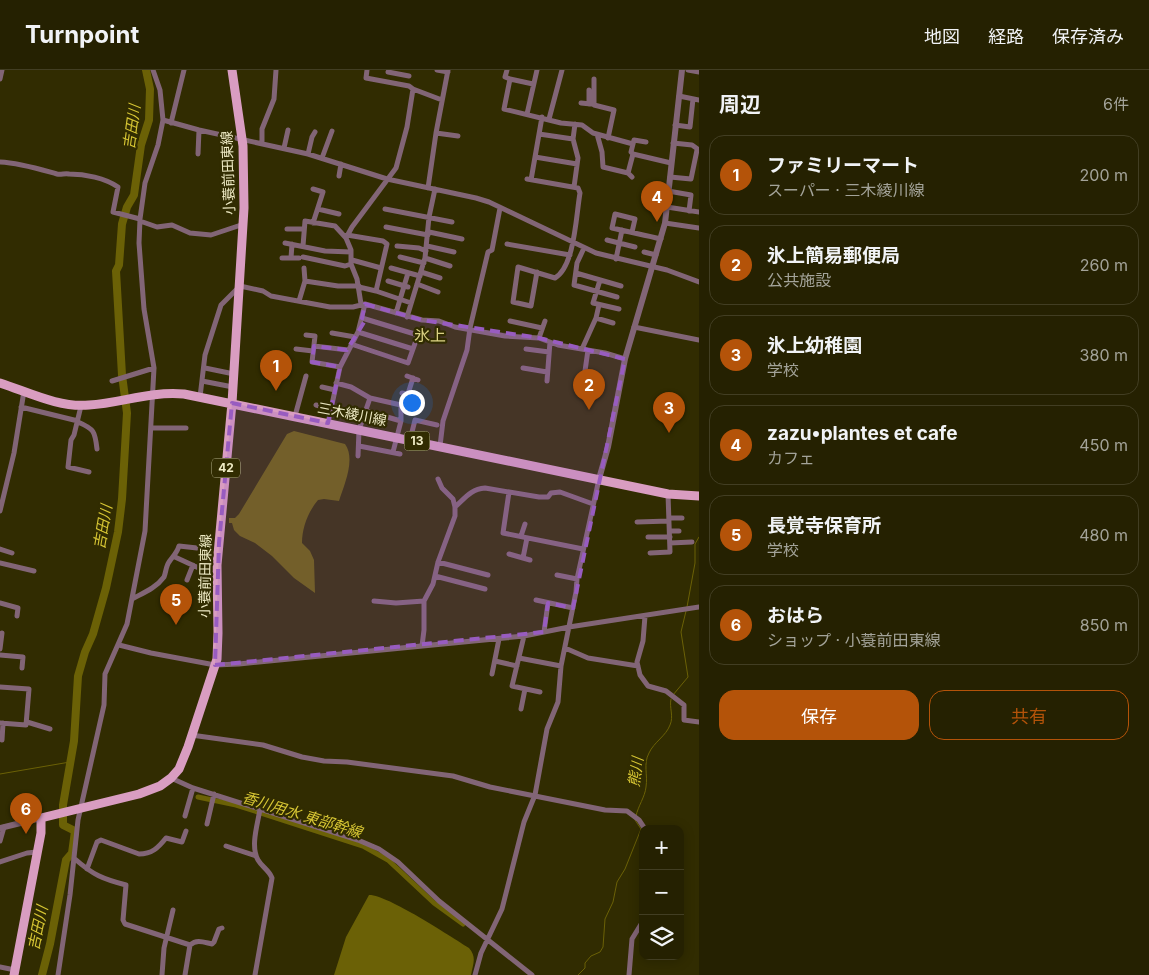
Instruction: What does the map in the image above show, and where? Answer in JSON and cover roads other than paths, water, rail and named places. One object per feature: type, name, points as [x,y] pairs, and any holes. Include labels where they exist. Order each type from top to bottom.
[{"type":"main road","name":"小蓑前田東線","points":[[45,817],[151,790],[171,778],[179,769],[215,665],[218,633],[216,576],[232,403],[244,224],[242,138],[232,70]]},
{"type":"main road","name":"三木綾川線","points":[[0,384],[59,402],[81,406],[154,394],[172,393],[200,397],[668,494],[699,496]]},
{"type":"main road","points":[[14,972],[45,817]]},
{"type":"street","points":[[0,79],[2,70]]},
{"type":"street","points":[[58,975],[75,859],[78,808],[104,705],[106,674],[127,624],[145,531],[154,368],[144,310],[140,220],[145,183],[164,120],[160,90],[154,70]]},
{"type":"street","points":[[172,123],[184,70]]},
{"type":"street","points":[[262,143],[264,123],[274,99],[276,70]]},
{"type":"street","points":[[367,70],[366,78],[411,87],[442,100]]},
{"type":"street","points":[[428,188],[448,71],[437,70]]},
{"type":"street","points":[[507,70],[505,77],[533,84]]},
{"type":"street","points":[[527,114],[537,70]]},
{"type":"street","points":[[549,119],[562,70]]},
{"type":"street","points":[[474,975],[487,940],[502,909],[524,822],[535,795],[547,729],[558,702],[561,666],[577,579],[593,504],[608,447],[625,359],[665,223],[682,70]]},
{"type":"street","points":[[688,70],[699,72]]},
{"type":"street","points":[[328,423],[340,367],[357,334],[362,318],[363,304],[347,236],[396,168],[407,127],[411,87],[410,73],[388,72]]},
{"type":"street","points":[[510,79],[504,109],[582,125],[597,134],[633,144]]},
{"type":"street","points":[[591,105],[594,79]]},
{"type":"street","points":[[589,90],[591,105]]},
{"type":"street","points":[[676,125],[690,127],[696,100],[679,96]]},
{"type":"street","points":[[581,103],[614,110],[608,138]]},
{"type":"street","points":[[537,272],[531,306],[513,302],[518,267],[537,272],[555,278],[560,275],[570,255],[580,193],[578,188],[529,180],[542,118]]},
{"type":"street","points":[[164,120],[199,130],[308,154],[387,179],[476,198],[584,248],[616,259],[652,266],[699,282]]},
{"type":"street","points":[[574,187],[578,158],[573,140],[575,124]]},
{"type":"street","points":[[198,154],[199,130]]},
{"type":"street","points":[[284,148],[288,130]]},
{"type":"street","points":[[322,158],[332,131]]},
{"type":"street","points":[[308,154],[315,132]]},
{"type":"street","points":[[436,133],[458,136]]},
{"type":"street","points":[[539,134],[573,140]]},
{"type":"street","points":[[597,134],[602,152],[603,167],[630,175],[633,154],[631,152],[634,140],[646,142]]},
{"type":"street","points":[[670,177],[690,179],[698,150],[692,146],[674,144]]},
{"type":"street","points":[[633,154],[671,163]]},
{"type":"street","points":[[535,157],[577,164]]},
{"type":"street","points":[[0,162],[59,175],[68,173],[89,176],[113,184],[118,187],[113,212],[133,217],[157,227],[172,225],[190,233],[211,235],[244,224]]},
{"type":"street","points":[[339,176],[342,164]]},
{"type":"street","points":[[313,189],[323,192],[313,223]]},
{"type":"street","points":[[407,317],[424,261],[435,189]]},
{"type":"street","points":[[668,191],[691,195],[689,211]]},
{"type":"street","points":[[667,207],[699,212]]},
{"type":"street","points":[[440,446],[443,420],[467,350],[470,328],[488,252],[492,250],[500,208]]},
{"type":"street","points":[[318,209],[339,214]]},
{"type":"street","points":[[385,209],[452,222]]},
{"type":"street","points":[[632,232],[635,218],[615,214],[612,228],[661,239]]},
{"type":"street","points":[[303,246],[305,222],[335,226],[347,236],[386,242],[387,248],[376,291]]},
{"type":"street","points":[[665,223],[699,228]]},
{"type":"street","points":[[386,227],[462,239]]},
{"type":"street","points":[[287,229],[304,229]]},
{"type":"street","points":[[616,259],[622,230]]},
{"type":"street","points":[[607,240],[635,247]]},
{"type":"street","points":[[285,243],[325,251],[351,252]]},
{"type":"street","points":[[291,258],[292,244]]},
{"type":"street","points":[[507,244],[570,255]]},
{"type":"street","points":[[398,246],[454,252]]},
{"type":"street","points":[[584,248],[577,264],[574,285],[617,297]]},
{"type":"street","points":[[644,252],[656,255]]},
{"type":"street","points":[[400,257],[450,266]]},
{"type":"street","points":[[282,258],[301,258],[345,266],[352,262],[382,268]]},
{"type":"street","points":[[299,301],[305,281],[304,268]]},
{"type":"street","points":[[391,268],[440,278]]},
{"type":"street","points":[[396,313],[406,286],[408,273]]},
{"type":"street","points":[[576,273],[621,286]]},
{"type":"street","points":[[600,280],[593,303],[619,309]]},
{"type":"street","points":[[305,281],[338,286],[359,286],[411,303]]},
{"type":"street","points":[[388,281],[406,286]]},
{"type":"street","points":[[417,284],[438,292]]},
{"type":"street","points":[[200,397],[205,356],[221,305],[240,286],[263,291],[271,296],[330,307],[353,307],[363,304],[407,317],[439,321],[455,327],[470,328],[505,336],[539,338],[558,345],[582,348],[625,359]]},
{"type":"street","points":[[582,348],[596,318],[599,305]]},
{"type":"street","points":[[351,344],[408,363],[418,335],[362,318]]},
{"type":"street","points":[[596,318],[613,323]]},
{"type":"street","points":[[539,338],[545,320]]},
{"type":"street","points":[[510,321],[542,328]]},
{"type":"street","points":[[525,336],[528,325]]},
{"type":"street","points":[[634,327],[699,340]]},
{"type":"street","points":[[332,333],[357,334],[413,349]]},
{"type":"street","points":[[306,335],[315,336],[312,362],[340,367]]},
{"type":"street","points":[[547,381],[550,342]]},
{"type":"street","points":[[296,349],[348,350]]},
{"type":"street","points":[[526,349],[549,352]]},
{"type":"street","points":[[585,371],[588,350]]},
{"type":"street","points":[[114,380],[154,368]]},
{"type":"street","points":[[204,368],[234,374]]},
{"type":"street","points":[[523,368],[548,372]]},
{"type":"street","points":[[295,416],[306,376]]},
{"type":"street","points":[[393,452],[401,420],[401,405],[406,400],[413,378]]},
{"type":"street","points":[[202,381],[233,387]]},
{"type":"street","points":[[336,383],[351,387],[370,398],[401,405]]},
{"type":"street","points":[[322,386],[335,390]]},
{"type":"street","points":[[0,511],[5,494],[4,488],[14,453],[24,391]]},
{"type":"street","points":[[358,456],[360,430],[370,398]]},
{"type":"street","points":[[316,405],[331,409]]},
{"type":"street","points":[[81,406],[72,440],[68,467],[88,472]]},
{"type":"street","points":[[22,407],[78,421],[94,432],[97,449]]},
{"type":"street","points":[[366,411],[401,420]]},
{"type":"street","points":[[410,440],[415,420],[436,425]]},
{"type":"street","points":[[151,428],[186,428]]},
{"type":"street","points":[[359,446],[400,454]]},
{"type":"street","points":[[422,646],[424,601],[430,592],[438,562],[455,516],[453,499],[442,488],[438,479]]},
{"type":"street","points":[[455,507],[476,488],[539,497],[548,497],[551,493],[560,492],[593,504]]},
{"type":"street","points":[[509,492],[503,532],[583,549]]},
{"type":"street","points":[[650,553],[670,552],[668,494]]},
{"type":"street","points":[[637,522],[682,518]]},
{"type":"street","points":[[523,558],[525,524]]},
{"type":"street","points":[[670,537],[679,531]]},
{"type":"street","points":[[648,537],[670,537],[692,542]]},
{"type":"street","points":[[132,599],[149,591],[158,584],[164,576],[168,563],[175,557],[179,546],[196,548]]},
{"type":"street","points":[[0,550],[12,553]]},
{"type":"street","points":[[509,554],[530,560]]},
{"type":"street","points":[[175,557],[216,576]]},
{"type":"street","points":[[438,562],[488,575]]},
{"type":"street","points":[[0,563],[34,571]]},
{"type":"street","points":[[187,580],[193,565]]},
{"type":"street","points":[[557,575],[577,579]]},
{"type":"street","points":[[435,576],[485,589]]},
{"type":"street","points":[[536,600],[573,608]]},
{"type":"street","points":[[374,601],[396,603],[424,601]]},
{"type":"street","points":[[0,603],[18,608],[17,616]]},
{"type":"street","points":[[544,632],[548,603]]},
{"type":"street","points":[[119,645],[215,665],[500,639],[699,608]]},
{"type":"street","points":[[645,616],[638,666],[640,675],[648,686],[666,691],[685,706],[684,720],[699,722]]},
{"type":"street","points":[[0,649],[2,633]]},
{"type":"street","points":[[524,636],[512,686],[540,692]]},
{"type":"street","points":[[492,674],[500,639]]},
{"type":"street","points":[[565,648],[588,658],[638,666]]},
{"type":"street","points":[[0,655],[23,657],[22,668]]},
{"type":"street","points":[[519,658],[561,666]]},
{"type":"street","points":[[495,661],[517,666]]},
{"type":"street","points":[[0,687],[29,689],[27,722]]},
{"type":"street","points":[[521,709],[525,689]]},
{"type":"street","points":[[2,740],[1,723],[26,725],[27,722]]},
{"type":"street","points":[[27,722],[50,729]]},
{"type":"street","points":[[192,735],[263,745],[302,757],[324,761],[347,762],[453,776],[490,787],[605,810],[626,811],[636,817],[642,825]]},
{"type":"street","points":[[171,778],[213,797],[358,840],[379,849],[398,862],[430,894],[469,923],[487,940],[532,975]]},
{"type":"street","points":[[185,816],[193,788]]},
{"type":"street","points":[[207,824],[213,797]]},
{"type":"street","points":[[255,975],[272,878],[270,872],[259,862],[256,856],[255,848],[260,811]]},
{"type":"street","points":[[0,841],[2,828],[45,817]]},
{"type":"street","points":[[87,869],[97,842],[101,840],[139,854],[144,854],[158,848],[166,838],[182,842],[186,831]]},
{"type":"street","points":[[226,846],[256,856]]},
{"type":"street","points":[[0,862],[27,853],[37,852]]},
{"type":"street","points":[[75,859],[87,869],[103,878],[126,885],[123,920],[125,924],[190,945]]},
{"type":"street","points":[[162,975],[164,948],[173,910]]},
{"type":"street","points":[[629,975],[631,944],[639,927]]},
{"type":"street","points":[[185,975],[190,945],[194,941],[212,944],[219,929],[222,928]]},
{"type":"street","points":[[0,967],[14,972]]},
{"type":"waterway","name":"吉田川","points":[[42,975],[66,860],[72,853],[75,831],[63,825],[63,805],[74,741],[78,676],[93,634],[106,588],[118,532],[122,499],[127,413],[122,375],[116,271],[119,265],[122,224],[127,207],[134,195],[141,145],[149,120],[150,89],[146,70]]},
{"type":"waterway","name":"熊川","points":[[687,607],[695,563],[695,544],[699,537]]},
{"type":"waterway","name":"熊川","points":[[673,695],[688,677],[681,632],[686,611]]},
{"type":"waterway","name":"熊川","points":[[636,816],[645,791],[647,757],[651,749],[666,732],[671,722],[671,699]]},
{"type":"waterway","points":[[0,774],[70,762]]},
{"type":"waterway","name":"香川用水 東部幹線","points":[[198,797],[236,805],[363,846],[388,860],[434,903],[463,924]]},
{"type":"waterway","name":"熊川","points":[[578,975],[585,968],[585,963],[591,956],[600,952],[603,947],[605,919],[613,902],[617,882],[625,869],[641,829],[635,820]]},
{"type":"place","name":"zazu•plantes et cafe","points":[[657,222]]},
{"type":"place","name":"ファミリーマート","points":[[276,391]]},
{"type":"place","name":"氷上簡易郵便局","points":[[589,410]]},
{"type":"place","name":"氷上幼稚園","points":[[669,433]]},
{"type":"place","name":"長覚寺保育所","points":[[176,625]]},
{"type":"place","name":"おはら","points":[[26,834]]},
{"type":"district","name":"氷上","points":[[430,335]]}]
